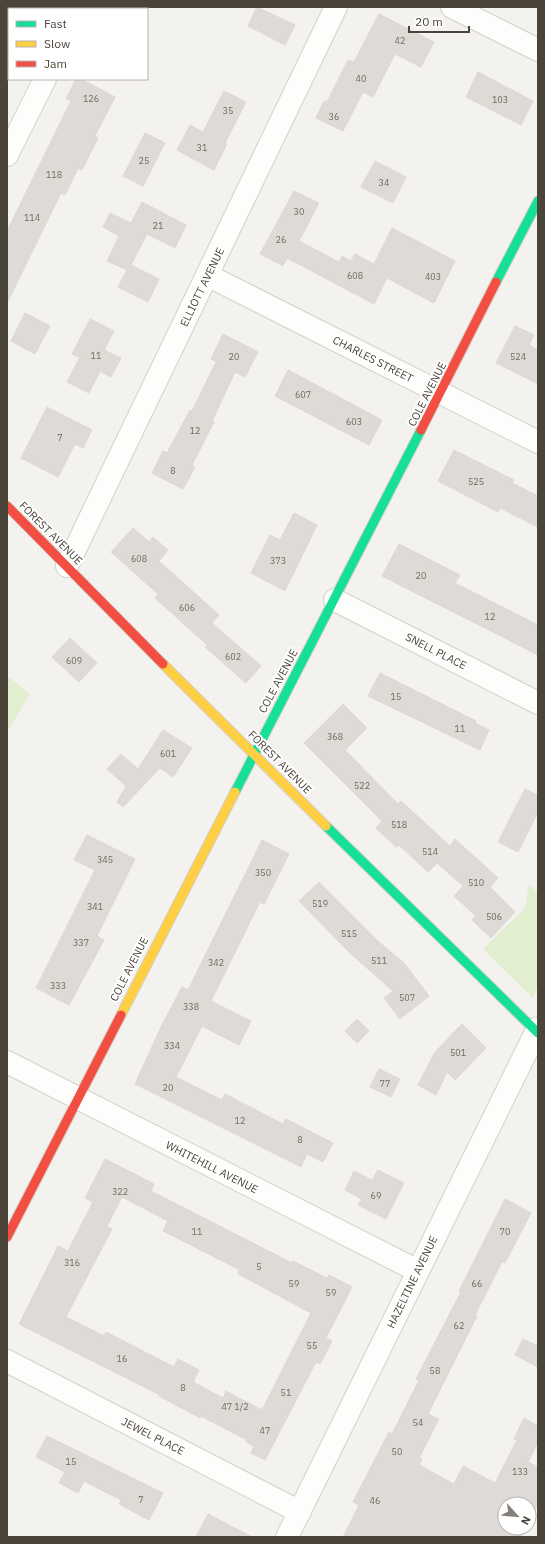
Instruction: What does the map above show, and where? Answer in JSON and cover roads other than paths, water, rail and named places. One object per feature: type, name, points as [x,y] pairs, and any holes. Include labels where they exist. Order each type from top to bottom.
[{"type":"street","name":"ELLIOTT AVENUE","points":[[67,566],[336,7]]},
{"type":"street","points":[[452,7],[538,50]]},
{"type":"street","points":[[7,155],[44,80]]},
{"type":"street","name":"COLE AVENUE","points":[[7,1237],[254,754],[335,600],[538,201]]},
{"type":"street","name":"CHARLES STREET","points":[[207,275],[538,442]]},
{"type":"street","name":"FOREST AVENUE","points":[[7,506],[254,754],[537,1031]]},
{"type":"street","name":"SNELL PLACE","points":[[335,600],[538,703]]},
{"type":"street","name":"HAZELTINE AVENUE","points":[[287,1537],[537,1031]]},
{"type":"street","name":"WHITEHILL AVENUE","points":[[7,1062],[418,1271]]},
{"type":"street","name":"JEWEL PLACE","points":[[7,1361],[300,1512]]}]
